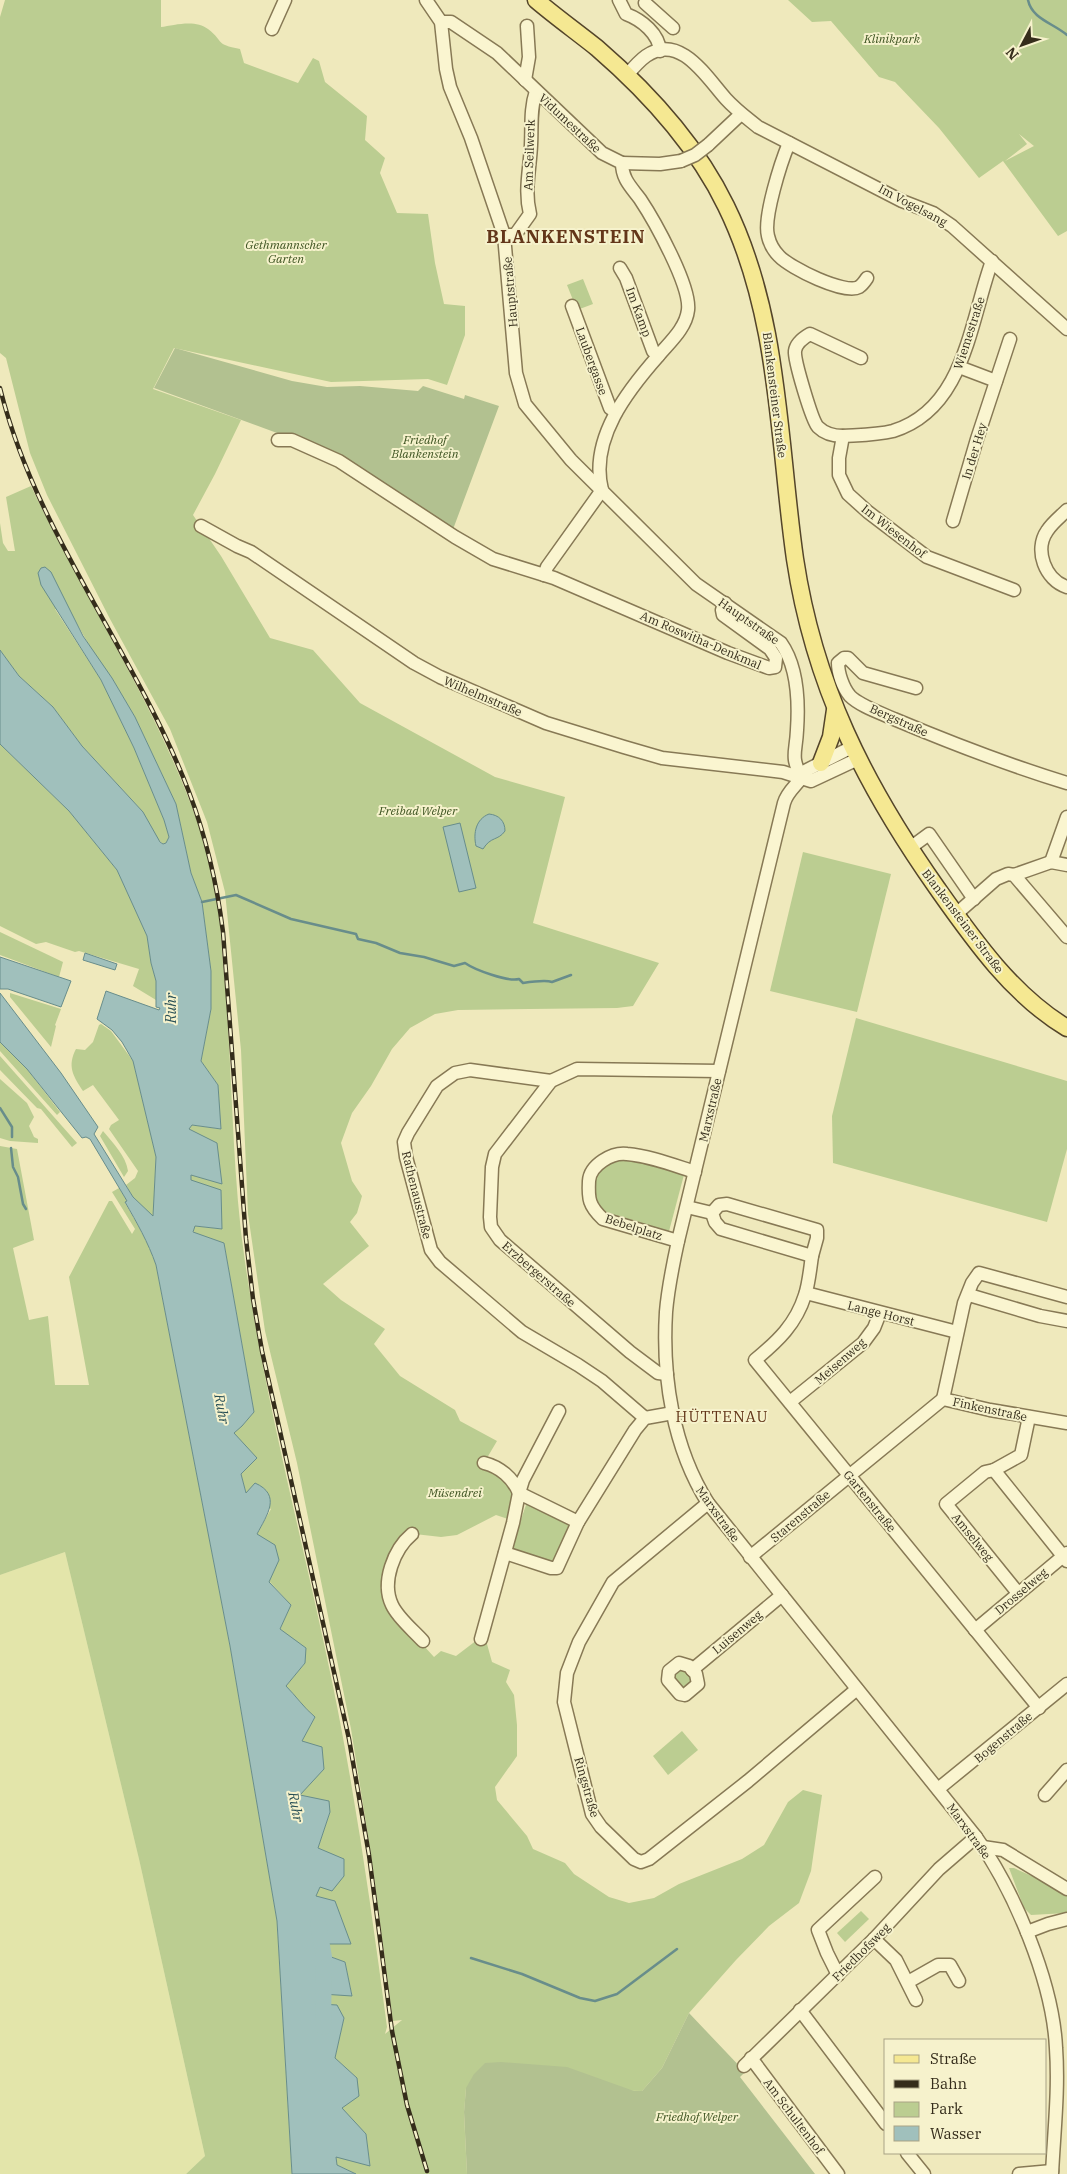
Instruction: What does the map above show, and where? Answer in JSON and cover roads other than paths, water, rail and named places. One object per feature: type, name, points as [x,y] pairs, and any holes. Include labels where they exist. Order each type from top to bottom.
[{"type":"main road","name":"Blankensteiner Straße","points":[[536,0],[596,47],[626,75],[685,139],[702,163],[725,204],[749,261],[762,306],[770,351],[795,560],[819,668],[835,710],[878,799],[955,915],[1007,979],[1047,1014],[1067,1028]]},
{"type":"main road","points":[[821,763],[831,737],[835,710]]},
{"type":"street","points":[[272,29],[284,0]]},
{"type":"street","name":"Hauptstraße","points":[[426,0],[441,22],[446,70],[450,87],[471,138],[504,235],[516,373],[521,394],[530,412],[572,460],[696,584],[781,642],[789,656],[794,672],[798,717],[793,758],[802,779]]},
{"type":"street","points":[[619,0],[630,16],[656,36],[660,51],[646,55],[626,75]]},
{"type":"street","points":[[630,16],[646,2],[673,28]]},
{"type":"street","name":"Vidumestraße","points":[[441,22],[451,22],[497,53],[602,152],[622,163]]},
{"type":"street","points":[[525,80],[529,57],[527,26]]},
{"type":"street","name":"Im Vogelsang","points":[[660,51],[672,50],[687,56],[741,114],[765,131],[940,218],[992,261],[1067,329]]},
{"type":"street","name":"Am Seilwerk","points":[[504,235],[514,235],[530,214],[527,175],[531,146],[531,106],[536,91]]},
{"type":"street","points":[[544,575],[547,567],[602,490],[598,475],[600,462],[606,436],[616,412],[635,382],[679,331],[686,319],[688,309],[687,296],[679,274],[648,213],[622,173],[622,163],[660,164],[681,161],[695,155],[708,145],[741,114]]},
{"type":"street","points":[[788,143],[782,158],[769,216],[767,234],[771,247],[780,258],[809,275],[850,289],[860,286],[867,278]]},
{"type":"street","name":"Wiemestraße","points":[[843,436],[893,431],[919,418],[944,394],[959,367],[992,261]]},
{"type":"street","name":"Im Kamp","points":[[620,268],[626,278],[653,351],[658,356]]},
{"type":"street","name":"Laubergasse","points":[[572,306],[610,408],[616,412]]},
{"type":"street","points":[[843,436],[824,432],[815,422],[797,366],[795,350],[802,338],[810,334],[861,358]]},
{"type":"street","name":"In der Hey","points":[[952,521],[1010,340]]},
{"type":"street","points":[[959,367],[996,381]]},
{"type":"street","name":"Im Wiesenhof","points":[[843,436],[839,458],[839,475],[848,494],[927,558],[1014,590]]},
{"type":"street","name":"Am Roswitha-Denkmal","points":[[278,440],[292,440],[339,461],[478,552],[510,565],[544,575],[728,654],[769,668],[775,667],[776,658],[770,649],[723,615],[722,610],[725,604]]},
{"type":"street","points":[[572,460],[584,465],[600,462]]},
{"type":"street","points":[[1067,510],[1048,530],[1041,548],[1044,565],[1049,574],[1058,583],[1067,587]]},
{"type":"street","name":"Wilhelmstraße","points":[[201,526],[251,552],[414,663],[491,700],[546,723],[662,758],[783,772],[802,779]]},
{"type":"street","name":"Bergstraße","points":[[916,688],[863,673],[848,658],[844,658],[838,664],[848,694],[861,703],[968,750],[1067,783]]},
{"type":"street","points":[[802,779],[811,780],[855,753]]},
{"type":"street","name":"Marxstraße","points":[[855,753],[821,763],[805,771],[802,779],[788,791],[784,803],[678,1241],[666,1313],[667,1374],[673,1413],[691,1472],[708,1503],[979,1842],[1027,1932],[1046,1988],[1056,2048],[1052,2172]]},
{"type":"street","points":[[1051,862],[1067,816]]},
{"type":"street","name":"Blankensteiner Straße","points":[[910,848],[929,834],[974,900]]},
{"type":"street","points":[[955,915],[1004,874],[1014,876],[1051,862],[1067,865]]},
{"type":"street","points":[[1014,876],[1067,937]]},
{"type":"street","name":"Erzbergerstraße","points":[[667,1374],[658,1373],[630,1352],[500,1240],[491,1227],[491,1181],[495,1154],[551,1081],[577,1069],[719,1071]]},
{"type":"street","name":"Rathenaustraße","points":[[551,1081],[470,1070],[455,1073],[441,1081],[404,1142],[421,1219],[431,1250],[440,1262],[522,1332],[586,1370],[645,1418]]},
{"type":"street","name":"Bebelplatz","points":[[678,1241],[602,1219],[594,1210],[588,1197],[590,1175],[600,1162],[625,1153],[695,1172]]},
{"type":"street","points":[[712,1213],[720,1205],[728,1204],[817,1230],[806,1293]]},
{"type":"street","points":[[687,1207],[712,1213]]},
{"type":"street","points":[[712,1213],[715,1222],[721,1229],[812,1256]]},
{"type":"street","points":[[943,1399],[964,1303],[969,1295],[972,1283],[979,1273],[1067,1297]]},
{"type":"street","name":"Lange Horst","points":[[806,1293],[957,1332]]},
{"type":"street","name":"Gartenstraße","points":[[806,1293],[795,1320],[788,1331],[755,1360],[1038,1708]]},
{"type":"street","points":[[969,1295],[1040,1316],[1067,1321]]},
{"type":"street","name":"Meisenweg","points":[[790,1402],[863,1343],[874,1328],[880,1313]]},
{"type":"street","name":"Finkenstraße","points":[[919,1419],[943,1399],[1067,1423]]},
{"type":"street","points":[[482,1639],[523,1480],[559,1411]]},
{"type":"street","points":[[505,1553],[551,1568],[557,1568],[578,1522],[635,1430],[645,1418],[673,1413]]},
{"type":"street","name":"Amselweg","points":[[1018,1593],[946,1504],[984,1472],[994,1470],[1021,1455],[1029,1417]]},
{"type":"street","name":"Starenstraße","points":[[750,1557],[919,1419]]},
{"type":"street","points":[[484,1463],[508,1475],[515,1483],[519,1493],[578,1522]]},
{"type":"street","points":[[994,1470],[1066,1557]]},
{"type":"street","name":"Ringstraße","points":[[708,1503],[613,1582],[579,1642],[567,1673],[564,1702],[592,1814],[601,1827],[634,1859],[641,1862],[649,1859],[857,1689]]},
{"type":"street","points":[[412,1534],[402,1543],[395,1557],[391,1570],[389,1594],[392,1606],[423,1641]]},
{"type":"street","name":"Drosselweg","points":[[975,1630],[1018,1593],[1066,1557]]},
{"type":"street","name":"Luisenweg","points":[[692,1670],[782,1595]]},
{"type":"street","name":"Bogenstraße","points":[[938,1790],[1067,1684]]},
{"type":"street","points":[[1046,1795],[1067,1770]]},
{"type":"street","points":[[979,1842],[1003,1850],[1067,1889]]},
{"type":"street","name":"Friedhofsweg","points":[[747,2062],[874,1939],[939,1870],[979,1842]]},
{"type":"street","points":[[838,1975],[818,1930],[875,1877]]},
{"type":"street","points":[[1027,1932],[1067,1919]]},
{"type":"street","points":[[874,1939],[896,1960],[916,2000]]},
{"type":"street","points":[[908,1982],[938,1965],[950,1964],[959,1982]]},
{"type":"street","points":[[800,2010],[884,2121]]},
{"type":"street","name":"Am Schultenhof","points":[[747,2062],[838,2174]]},
{"type":"street","points":[[908,2154],[924,2174]]},
{"type":"street","points":[[1020,2174],[1052,2172]]},
{"type":"water","points":[[45,567],[51,572],[83,636],[112,678],[135,717],[176,804],[191,873],[202,902],[211,971],[211,1009],[201,1061],[218,1085],[221,1129],[192,1125],[189,1129],[217,1143],[222,1184],[191,1175],[191,1180],[221,1190],[222,1229],[195,1226],[193,1232],[224,1243],[254,1412],[234,1433],[257,1458],[241,1474],[246,1493],[255,1483],[268,1493],[270,1506],[257,1534],[275,1545],[279,1560],[269,1582],[291,1605],[280,1629],[306,1648],[305,1663],[286,1686],[315,1717],[302,1741],[322,1747],[324,1769],[300,1795],[329,1801],[330,1812],[318,1848],[344,1859],[344,1876],[332,1891],[320,1887],[316,1896],[335,1901],[351,1944],[322,1944],[323,1954],[345,1962],[352,1996],[322,1994],[320,2004],[337,2005],[344,2018],[335,2058],[357,2078],[359,2096],[342,2108],[366,2134],[370,2166],[336,2157],[337,2165],[356,2174],[292,2174],[277,1921],[230,1646],[156,1265],[146,1240],[125,1202],[127,1201],[90,1139],[82,1138],[27,1069],[0,1042],[0,993],[61,1073],[98,1127],[94,1134],[133,1197],[153,1216],[156,1157],[133,1061],[122,1042],[112,1030],[97,1019],[106,991],[159,1010],[160,1008],[156,1007],[156,981],[147,936],[117,870],[69,811],[0,744],[0,650],[19,676],[53,707],[82,746],[143,812],[160,842],[166,843],[169,837],[164,820],[134,748],[101,680],[41,585],[38,573],[41,568]]},
{"type":"water","points":[[489,814],[501,819],[505,831],[489,842],[483,849],[476,846],[475,831],[481,819]]},
{"type":"water","points":[[460,823],[476,888],[459,892],[443,827]]},
{"type":"water","points":[[85,953],[117,964],[115,970],[83,960]]},
{"type":"water","points":[[0,957],[71,981],[61,1007],[8,989],[0,989]]},
{"type":"waterway","points":[[1028,0],[1038,16],[1067,35]]},
{"type":"waterway","points":[[202,902],[236,895],[291,919],[356,934],[358,939],[376,943],[400,953],[424,957],[454,966],[465,963],[492,975],[507,979],[519,979],[523,983],[552,982],[571,975]]},
{"type":"waterway","points":[[0,1108],[12,1127],[12,1137]]},
{"type":"waterway","points":[[11,1148],[13,1167],[18,1177],[23,1204],[26,1209]]},
{"type":"waterway","name":"Ruhr","points":[[318,1924],[324,1957],[323,2027]]},
{"type":"waterway","points":[[471,1958],[522,1974],[580,1998],[595,2001],[617,1994],[677,1949]]},
{"type":"railway","points":[[0,388],[16,442],[37,493],[167,741],[189,792],[201,826],[210,861],[218,896],[223,932],[246,1239],[253,1299],[262,1351],[349,1739],[369,1855],[392,2031],[407,2105],[427,2171]]},
{"type":"district","name":"BLANKENSTEIN","points":[[566,236]]},
{"type":"district","name":"HÜTTENAU","points":[[722,1416]]},
{"type":"park label","name":"Klinikpark","points":[[892,38]]},
{"type":"park label","name":"Gethmannscher Garten","points":[[286,251]]},
{"type":"park label","name":"Friedhof Blankenstein","points":[[425,446]]},
{"type":"park label","name":"Freibad Welper","points":[[418,810]]},
{"type":"park label","name":"Müsendrei","points":[[455,1492]]},
{"type":"park label","name":"Friedhof Welper","points":[[697,2116]]}]
